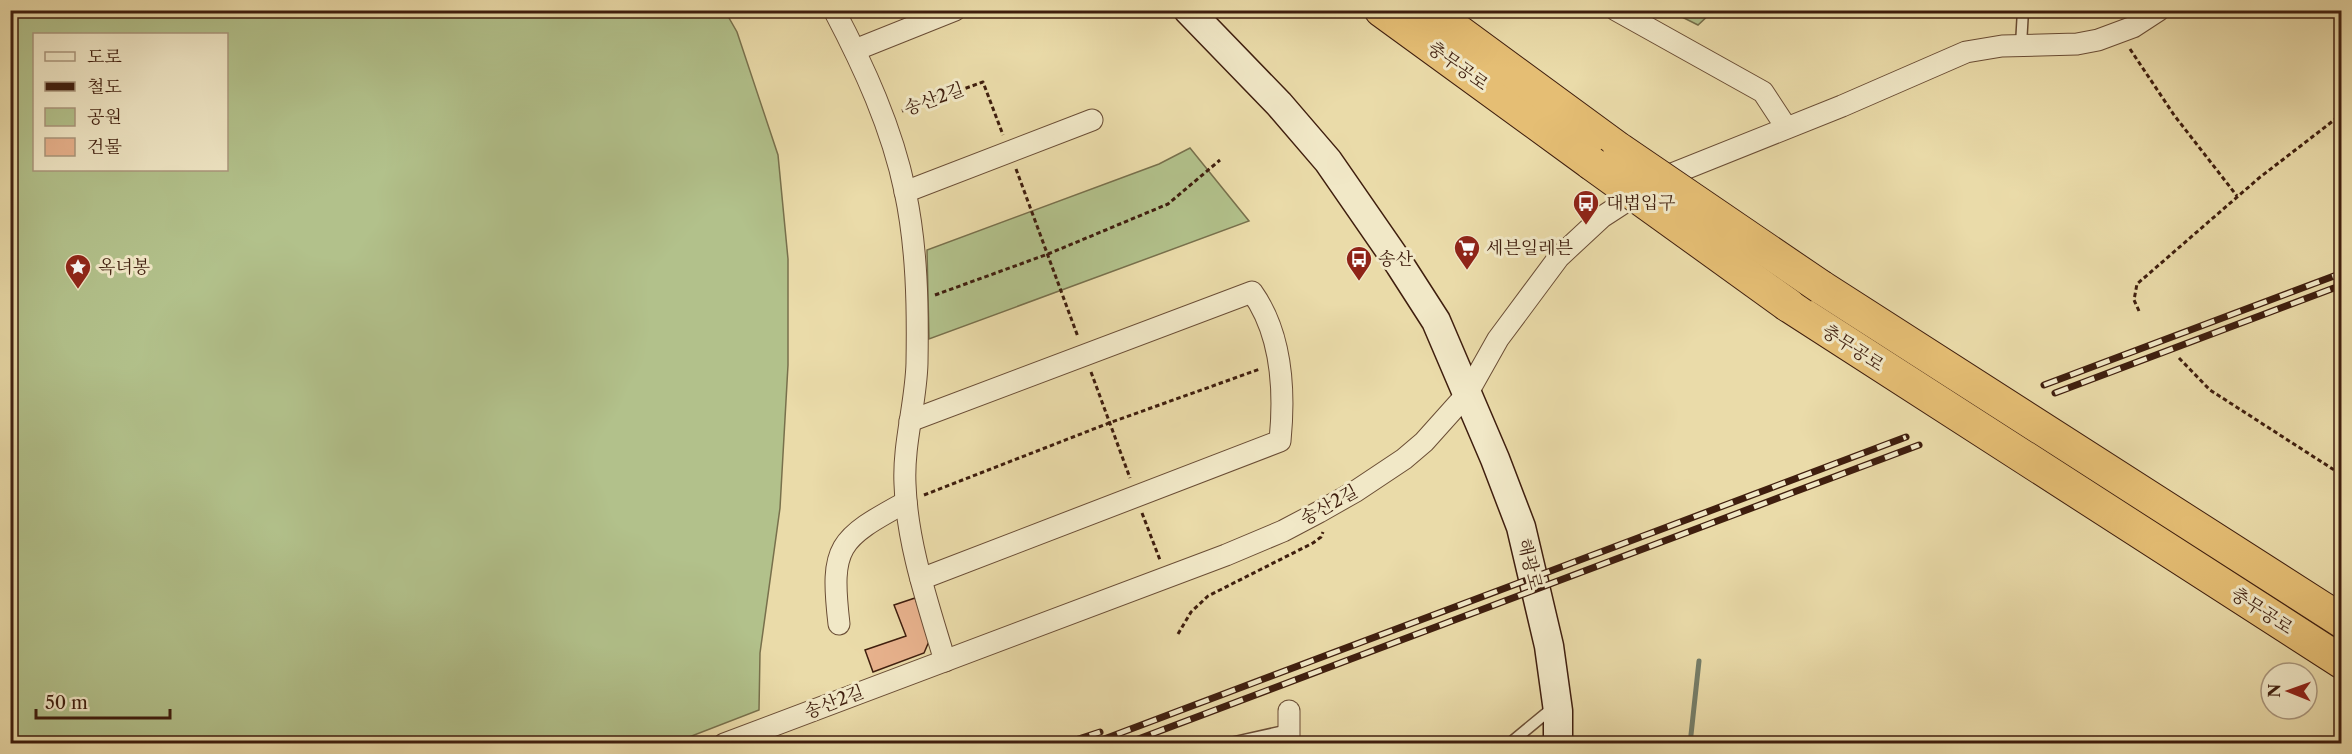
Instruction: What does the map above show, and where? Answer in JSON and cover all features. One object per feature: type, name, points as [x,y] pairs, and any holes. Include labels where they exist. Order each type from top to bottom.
[{"type":"highway","points":[[1359,10],[1428,59],[1519,111]]},
{"type":"highway","name":"충무공로","points":[[1382,10],[1788,305],[2342,662]]},
{"type":"highway","name":"충무공로","points":[[1429,10],[1620,150],[1821,287],[2342,621]]},
{"type":"main road","name":"해광로","points":[[1188,10],[1279,104],[1328,161],[1436,321],[1521,527],[1543,616],[1557,704],[1558,744]]},
{"type":"street","name":"송산2길","points":[[834,10],[855,50],[883,118],[905,192],[914,262],[917,365],[906,462],[906,502],[921,579],[945,661]]},
{"type":"street","points":[[855,50],[955,10]]},
{"type":"street","points":[[1616,10],[1763,92],[1786,128]]},
{"type":"street","name":"송산2길","points":[[724,744],[1256,543],[1328,507],[1404,459],[1424,442],[1467,394],[1498,339],[1559,257],[1602,217],[1662,178],[1842,106],[1966,52],[1985,48],[2077,44],[2098,40],[2143,22],[2159,10]]},
{"type":"street","points":[[905,192],[1092,120]]},
{"type":"street","points":[[910,421],[1252,292],[1266,315],[1279,362],[1282,387],[1280,441],[921,579]]},
{"type":"street","points":[[839,624],[834,586],[840,551],[854,534],[866,525],[906,502]]},
{"type":"lane","points":[[2021,45],[2023,10]]},
{"type":"lane","points":[[1509,744],[1557,704]]},
{"type":"lane","points":[[1226,744],[1289,728]]},
{"type":"path","points":[[2119,32],[2158,92],[2238,197]]},
{"type":"path","name":"송산2길","points":[[883,118],[983,82],[1166,578]]},
{"type":"path","points":[[2139,310],[2134,300],[2137,284],[2238,197],[2342,114]]},
{"type":"path","points":[[916,302],[1048,254],[1168,204],[1220,160]]},
{"type":"path","points":[[2179,358],[2210,390],[2342,475]]},
{"type":"path","points":[[906,502],[1109,423],[1279,362]]},
{"type":"path","points":[[1178,634],[1191,612],[1208,596],[1321,537],[1328,507]]},
{"type":"green space","points":[[10,11],[725,11],[737,32],[778,155],[788,259],[788,365],[780,508],[760,653],[759,710],[671,744],[11,743]]},
{"type":"green space","points":[[1670,11],[1713,11],[1698,25]]},
{"type":"green space","points":[[1190,148],[1249,221],[929,339],[927,250],[1159,164]]},
{"type":"building","points":[[915,598],[930,639],[924,653],[873,672],[865,650],[906,636],[894,605]]},
{"type":"waterway","points":[[1690,744],[1699,661]]},
{"type":"railway","points":[[2044,385],[2342,273]]},
{"type":"railway","points":[[2055,393],[2342,285]]},
{"type":"railway","points":[[1091,744],[1906,437]]},
{"type":"railway","points":[[1125,744],[1919,445]]},
{"type":"railway","points":[[1063,744],[1100,732]]},
{"type":"place","name":"대법입구","points":[[1586,226]]},
{"type":"place","name":"세븐일레븐","points":[[1467,271]]},
{"type":"place","name":"송산","points":[[1359,282]]},
{"type":"place","name":"옥녀봉","points":[[78,290]]}]
